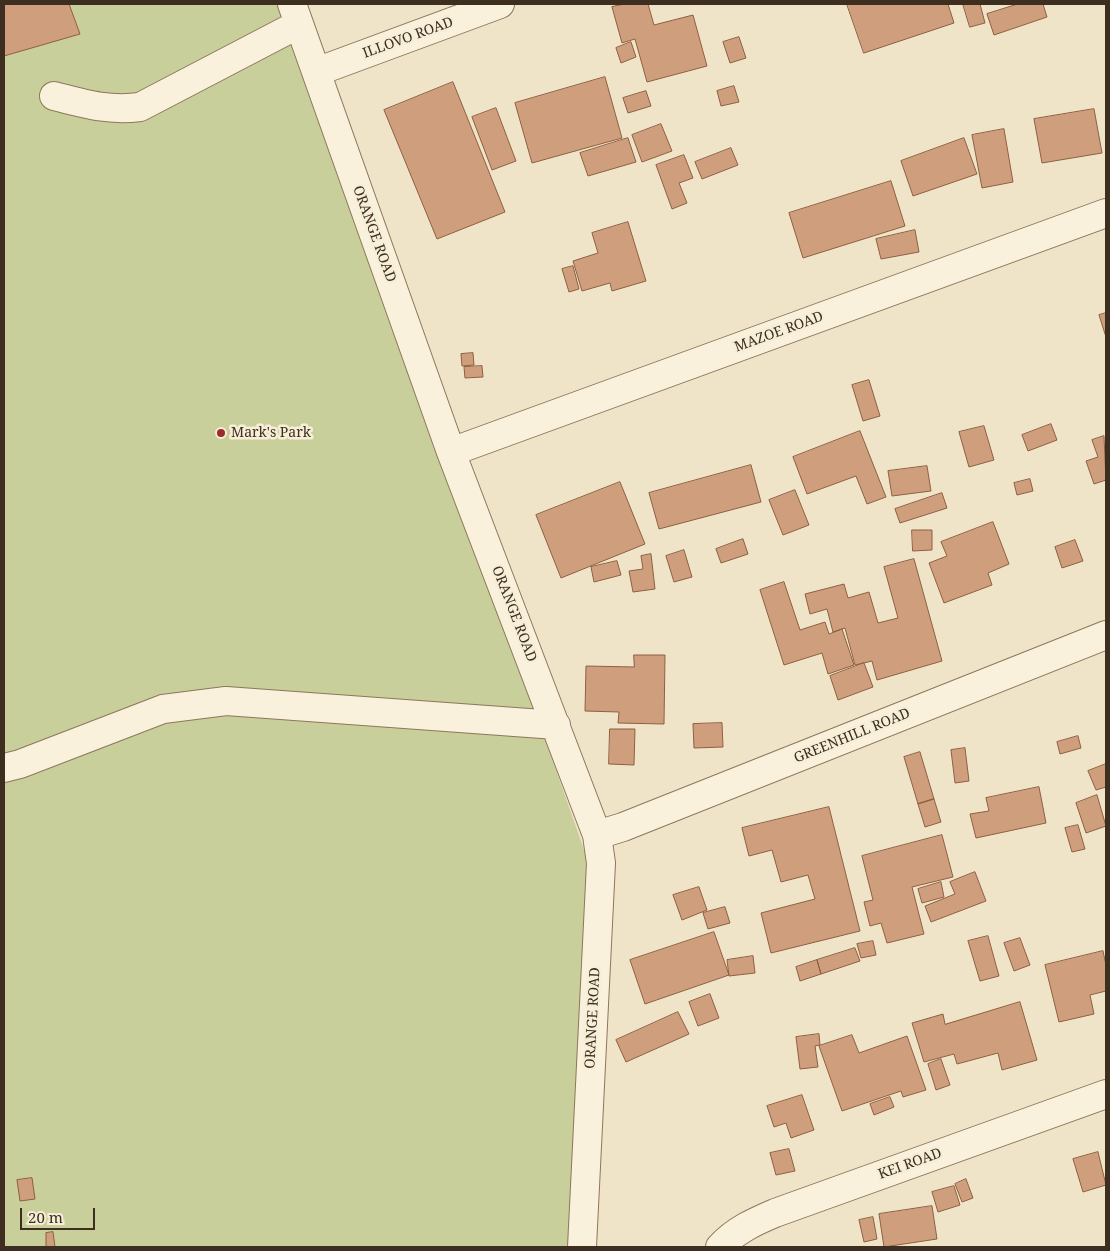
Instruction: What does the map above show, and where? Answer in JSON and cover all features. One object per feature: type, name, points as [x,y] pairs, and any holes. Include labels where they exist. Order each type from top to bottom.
[{"type":"street","name":"ILLOVO ROAD","points":[[316,72],[500,4]]},
{"type":"street","name":"ORANGE ROAD","points":[[296,14],[451,452],[597,834],[601,863],[587,1247]]},
{"type":"street","points":[[54,96],[96,107],[117,110],[140,107],[296,14]]},
{"type":"street","name":"MAZOE ROAD","points":[[451,452],[1106,213]]},
{"type":"street","name":"GREENHILL ROAD","points":[[597,834],[623,827],[1106,636]]},
{"type":"street","points":[[4,768],[20,764],[163,709],[226,701],[556,725]]},
{"type":"street","name":"KEI ROAD","points":[[720,1247],[731,1235],[775,1212],[1106,1094]]},
{"type":"green space","name":"Mark's Park","points":[[4,4],[287,4],[588,861],[583,1247],[4,1247]]},
{"type":"building","points":[[4,4],[69,4],[80,34],[4,56]]},
{"type":"building","points":[[625,4],[648,4],[654,25],[693,15],[707,66],[647,82],[635,39],[622,43],[612,7]]},
{"type":"building","points":[[847,4],[948,4],[954,23],[864,53]]},
{"type":"building","points":[[963,4],[980,4],[985,23],[970,27]]},
{"type":"building","points":[[1018,4],[1043,4],[1047,17],[994,35],[987,14]]},
{"type":"building","points":[[739,37],[746,58],[730,63],[723,42]]},
{"type":"building","points":[[631,42],[636,57],[621,63],[616,48]]},
{"type":"building","points":[[605,77],[622,138],[532,163],[515,103]]},
{"type":"building","points":[[453,82],[505,212],[437,239],[384,110]]},
{"type":"building","points":[[734,86],[739,102],[721,106],[717,91]]},
{"type":"building","points":[[646,91],[651,106],[628,113],[623,98]]},
{"type":"building","points":[[496,108],[516,161],[492,170],[472,117]]},
{"type":"building","points":[[1094,109],[1102,153],[1042,163],[1034,119]]},
{"type":"building","points":[[661,124],[672,151],[642,162],[632,135]]},
{"type":"building","points":[[1004,129],[1013,182],[982,188],[972,135]]},
{"type":"building","points":[[628,138],[636,162],[588,176],[580,153]]},
{"type":"building","points":[[964,138],[977,174],[913,196],[901,161]]},
{"type":"building","points":[[731,148],[738,165],[702,179],[695,162]]},
{"type":"building","points":[[684,155],[693,178],[679,183],[687,203],[672,209],[656,165]]},
{"type":"building","points":[[891,181],[905,226],[803,258],[789,213]]},
{"type":"building","points":[[628,222],[646,281],[612,291],[610,283],[582,291],[573,261],[598,253],[592,233]]},
{"type":"building","points":[[915,230],[919,252],[881,259],[876,239]]},
{"type":"building","points":[[573,266],[579,289],[569,292],[562,269]]},
{"type":"building","points":[[1106,313],[1106,337],[1099,315]]},
{"type":"building","points":[[473,353],[474,365],[462,366],[461,354]]},
{"type":"building","points":[[482,366],[483,377],[465,378],[464,367]]},
{"type":"building","points":[[869,380],[880,416],[863,421],[852,385]]},
{"type":"building","points":[[1051,424],[1057,440],[1028,451],[1022,435]]},
{"type":"building","points":[[984,426],[994,460],[969,467],[959,432]]},
{"type":"building","points":[[860,431],[886,497],[867,504],[856,476],[807,494],[793,457]]},
{"type":"building","points":[[1104,436],[1106,480],[1094,484],[1086,461],[1098,457],[1092,440]]},
{"type":"building","points":[[751,465],[761,502],[659,529],[649,493]]},
{"type":"building","points":[[927,466],[931,491],[892,496],[888,471]]},
{"type":"building","points":[[1030,479],[1033,491],[1017,495],[1014,483]]},
{"type":"building","points":[[620,482],[645,544],[561,578],[536,515]]},
{"type":"building","points":[[795,490],[809,525],[783,535],[769,500]]},
{"type":"building","points":[[942,493],[947,508],[900,523],[895,509]]},
{"type":"building","points":[[993,522],[1009,564],[988,573],[992,585],[944,603],[929,563],[947,556],[941,542]]},
{"type":"building","points":[[912,530],[932,530],[932,550],[913,551]]},
{"type":"building","points":[[743,539],[748,554],[721,563],[716,549]]},
{"type":"building","points":[[1075,540],[1083,561],[1062,568],[1055,547]]},
{"type":"building","points":[[684,550],[692,577],[674,582],[666,556]]},
{"type":"building","points":[[651,554],[655,589],[633,592],[629,571],[643,569],[641,556]]},
{"type":"building","points":[[914,559],[942,661],[877,680],[872,661],[855,665],[845,628],[833,632],[827,609],[810,614],[805,594],[844,584],[848,598],[869,592],[878,623],[898,618],[884,567]]},
{"type":"building","points":[[617,561],[621,575],[594,582],[591,567]]},
{"type":"building","points":[[784,582],[800,630],[825,622],[829,634],[842,629],[854,665],[828,674],[822,653],[784,665],[760,590]]},
{"type":"building","points":[[634,655],[665,655],[664,724],[618,723],[619,712],[585,711],[586,666],[634,667]]},
{"type":"building","points":[[864,663],[873,687],[838,700],[830,676]]},
{"type":"building","points":[[722,723],[723,747],[694,748],[693,724]]},
{"type":"building","points":[[610,729],[635,729],[634,765],[609,764]]},
{"type":"building","points":[[1078,736],[1081,748],[1060,754],[1057,742]]},
{"type":"building","points":[[965,748],[969,781],[955,783],[951,750]]},
{"type":"building","points":[[920,752],[934,799],[918,804],[904,757]]},
{"type":"building","points":[[1106,764],[1106,787],[1096,790],[1088,771]]},
{"type":"building","points":[[1039,787],[1046,823],[976,838],[970,814],[989,811],[986,798]]},
{"type":"building","points":[[1097,795],[1106,826],[1086,833],[1076,803]]},
{"type":"building","points":[[934,799],[941,822],[925,827],[918,804]]},
{"type":"building","points":[[829,807],[860,931],[771,953],[761,913],[815,899],[808,875],[781,882],[772,850],[749,856],[742,828]]},
{"type":"building","points":[[1078,825],[1085,849],[1072,852],[1065,828]]},
{"type":"building","points":[[942,835],[953,877],[912,887],[924,934],[887,943],[881,923],[870,926],[864,902],[873,900],[862,856]]},
{"type":"building","points":[[975,872],[986,901],[931,922],[925,906],[955,894],[950,882]]},
{"type":"building","points":[[941,882],[944,897],[922,903],[918,889]]},
{"type":"building","points":[[699,887],[707,910],[682,920],[673,895]]},
{"type":"building","points":[[725,907],[730,923],[708,929],[703,913]]},
{"type":"building","points":[[714,932],[729,975],[645,1004],[630,960]]},
{"type":"building","points":[[988,936],[999,976],[980,981],[968,941]]},
{"type":"building","points":[[1020,938],[1030,965],[1014,971],[1004,943]]},
{"type":"building","points":[[873,941],[876,955],[861,958],[857,944]]},
{"type":"building","points":[[855,948],[860,961],[821,974],[817,960]]},
{"type":"building","points":[[1103,951],[1106,965],[1106,991],[1090,995],[1094,1014],[1059,1022],[1045,965]]},
{"type":"building","points":[[753,956],[755,973],[729,976],[727,960]]},
{"type":"building","points":[[817,960],[821,974],[800,981],[796,967]]},
{"type":"building","points":[[710,994],[719,1018],[698,1026],[689,1002]]},
{"type":"building","points":[[1020,1002],[1037,1060],[1002,1070],[998,1053],[957,1064],[954,1054],[924,1062],[912,1023],[943,1014],[945,1024]]},
{"type":"building","points":[[678,1012],[689,1034],[626,1062],[616,1040]]},
{"type":"building","points":[[819,1034],[820,1045],[815,1046],[818,1067],[800,1069],[796,1037]]},
{"type":"building","points":[[852,1035],[859,1053],[907,1036],[926,1090],[903,1097],[901,1091],[842,1111],[819,1046]]},
{"type":"building","points":[[941,1059],[950,1085],[936,1090],[928,1064]]},
{"type":"building","points":[[802,1095],[814,1130],[791,1138],[786,1123],[774,1127],[767,1106]]},
{"type":"building","points":[[890,1097],[894,1107],[874,1115],[870,1104]]},
{"type":"building","points":[[789,1149],[795,1171],[776,1175],[770,1153]]},
{"type":"building","points":[[1098,1152],[1106,1185],[1083,1192],[1073,1159]]},
{"type":"building","points":[[32,1178],[35,1199],[20,1201],[17,1180]]},
{"type":"building","points":[[966,1179],[973,1198],[962,1202],[955,1184]]},
{"type":"building","points":[[954,1186],[960,1205],[938,1212],[932,1192]]},
{"type":"building","points":[[932,1206],[937,1239],[884,1247],[879,1214]]},
{"type":"building","points":[[873,1217],[877,1239],[864,1242],[859,1220]]},
{"type":"building","points":[[53,1232],[55,1247],[46,1247],[46,1233]]},
{"type":"place","name":"Mark's Park","points":[[221,433]]}]
